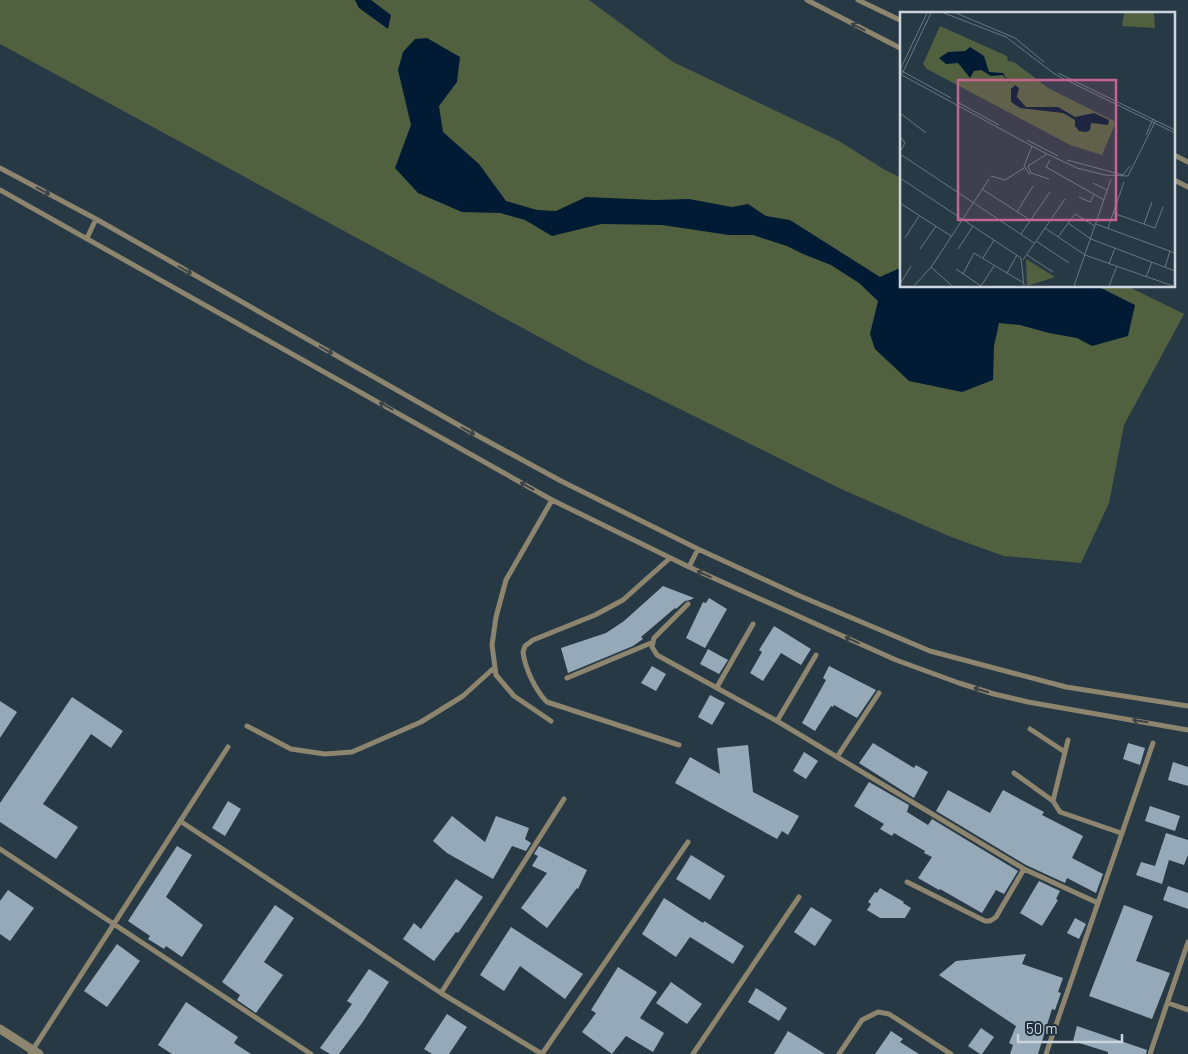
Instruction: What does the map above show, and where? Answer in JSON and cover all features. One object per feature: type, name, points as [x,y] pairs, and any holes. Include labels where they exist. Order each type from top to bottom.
[{"type":"street","points":[[807,0],[900,48]]},
{"type":"street","points":[[858,0],[900,20]]},
{"type":"street","points":[[1176,156],[1188,162]]},
{"type":"street","points":[[0,168],[96,219],[469,432],[592,498],[800,596],[930,651],[1066,687],[1188,706]]},
{"type":"street","points":[[1176,181],[1188,187]]},
{"type":"street","points":[[0,190],[552,500],[689,567],[896,660],[959,683],[1028,702],[1188,730]]},
{"type":"street","points":[[87,238],[96,219]]},
{"type":"street","points":[[551,721],[514,696],[496,675],[492,645],[496,617],[506,580],[552,500]]},
{"type":"street","points":[[689,567],[698,549]]},
{"type":"street","points":[[670,558],[623,600],[596,614],[533,640],[525,646],[523,652],[533,683],[547,702],[679,745]]},
{"type":"street","points":[[567,678],[651,643],[688,604]]},
{"type":"street","points":[[717,687],[753,624]]},
{"type":"street","points":[[651,643],[657,655],[777,721],[1024,869],[1098,903]]},
{"type":"street","points":[[777,721],[816,656]]},
{"type":"street","points":[[247,726],[291,749],[325,754],[352,752],[420,722],[463,696],[495,667]]},
{"type":"street","points":[[837,757],[879,693]]},
{"type":"street","points":[[1030,729],[1064,752]]},
{"type":"street","points":[[1052,801],[1068,740]]},
{"type":"street","points":[[1046,1054],[1153,743]]},
{"type":"street","points":[[0,1029],[34,1053],[228,747]]},
{"type":"street","points":[[1014,773],[1052,801],[1060,812],[1121,833]]},
{"type":"street","points":[[442,993],[564,799]]},
{"type":"street","points":[[180,821],[442,993],[542,1054],[688,842]]},
{"type":"street","points":[[0,848],[311,1054]]},
{"type":"street","points":[[907,882],[990,922],[996,917],[1024,869]]},
{"type":"street","points":[[693,1054],[800,897]]},
{"type":"street","points":[[1150,1054],[1188,942]]},
{"type":"street","points":[[1168,1003],[1188,1010]]},
{"type":"street","points":[[839,1054],[862,1020],[878,1012],[888,1014],[951,1054]]},
{"type":"green space","points":[[0,0],[589,0],[673,62],[839,141],[885,170],[900,177],[900,288],[1131,288],[1184,314],[1124,425],[1109,503],[1081,563],[1004,556],[951,537],[841,489],[587,363],[0,44]]},
{"type":"water","points":[[355,0],[371,0],[391,15],[388,29],[359,8]]},
{"type":"water","points":[[427,38],[460,57],[457,82],[439,106],[443,132],[479,164],[506,201],[537,210],[556,211],[586,197],[654,200],[689,199],[732,207],[748,204],[766,216],[790,220],[880,277],[900,268],[900,288],[1101,288],[1135,305],[1128,336],[1092,346],[1077,338],[1020,325],[999,323],[994,346],[993,380],[962,392],[909,381],[875,349],[870,334],[878,301],[859,283],[831,265],[787,246],[753,235],[729,235],[662,225],[601,224],[552,236],[525,220],[500,213],[462,212],[418,193],[395,168],[411,125],[398,70],[403,52],[415,39]]},
{"type":"building","points":[[663,586],[694,598],[685,601],[675,608],[641,637],[643,639],[633,646],[568,673],[561,648],[606,633],[624,621]]},
{"type":"building","points":[[709,598],[727,609],[705,648],[686,638],[703,602],[706,603]]},
{"type":"building","points":[[774,626],[811,649],[801,665],[781,653],[763,681],[750,673],[762,652],[759,650]]},
{"type":"building","points":[[708,649],[728,660],[719,674],[700,664]]},
{"type":"building","points":[[652,666],[666,674],[656,691],[641,683]]},
{"type":"building","points":[[829,666],[876,690],[857,718],[834,705],[833,707],[831,706],[815,731],[802,723],[826,680],[823,678]]},
{"type":"building","points":[[710,695],[725,703],[712,725],[698,717]]},
{"type":"building","points":[[72,697],[123,731],[111,748],[91,734],[43,804],[78,827],[56,859],[0,822],[0,803]]},
{"type":"building","points":[[0,701],[17,712],[0,738]]},
{"type":"building","points":[[873,743],[914,768],[916,765],[928,772],[914,798],[859,763]]},
{"type":"building","points":[[1128,743],[1145,748],[1140,765],[1123,759]]},
{"type":"building","points":[[748,745],[753,792],[799,816],[788,835],[782,831],[777,839],[675,783],[690,757],[720,774],[717,748]]},
{"type":"building","points":[[804,752],[818,761],[806,779],[793,771]]},
{"type":"building","points":[[1173,762],[1188,767],[1188,786],[1168,780]]},
{"type":"building","points":[[869,782],[909,805],[907,812],[928,825],[932,819],[1018,871],[1004,894],[996,890],[982,913],[918,878],[932,857],[894,833],[892,836],[880,829],[884,824],[854,806]]},
{"type":"building","points":[[948,790],[990,813],[1003,790],[1044,812],[1042,815],[1083,836],[1072,858],[1103,874],[1096,893],[1067,878],[1065,883],[1026,865],[936,811]]},
{"type":"building","points":[[228,801],[241,809],[225,836],[212,828]]},
{"type":"building","points":[[1150,806],[1180,816],[1175,831],[1145,821]]},
{"type":"building","points":[[452,816],[485,842],[496,816],[529,828],[525,839],[531,843],[526,851],[512,846],[493,879],[447,853],[433,841]]},
{"type":"building","points":[[1166,833],[1188,840],[1188,855],[1184,865],[1169,860],[1162,884],[1136,875],[1141,862],[1155,866]]},
{"type":"building","points":[[177,846],[192,855],[166,897],[203,925],[182,957],[166,946],[164,949],[148,939],[150,936],[128,921]]},
{"type":"building","points":[[539,846],[587,870],[578,889],[547,928],[521,908],[547,873],[532,866],[538,856],[534,854]]},
{"type":"building","points":[[691,855],[725,876],[710,900],[676,879]]},
{"type":"building","points":[[456,879],[483,897],[458,933],[456,932],[434,961],[403,939],[414,923],[421,929]]},
{"type":"building","points":[[1039,881],[1060,891],[1056,899],[1058,900],[1042,926],[1020,913]]},
{"type":"building","points":[[1168,886],[1188,893],[1188,909],[1163,900]]},
{"type":"building","points":[[880,888],[911,908],[905,918],[880,918],[867,910],[871,904],[868,902]]},
{"type":"building","points":[[8,890],[34,908],[10,941],[0,934],[0,901]]},
{"type":"building","points":[[664,898],[744,946],[733,964],[690,937],[676,957],[642,934]]},
{"type":"building","points":[[275,905],[294,918],[264,962],[283,975],[256,1013],[237,1000],[240,995],[222,982]]},
{"type":"building","points":[[1124,905],[1153,916],[1136,961],[1170,973],[1152,1019],[1089,996]]},
{"type":"building","points":[[811,907],[832,920],[815,946],[794,932]]},
{"type":"building","points":[[1075,918],[1086,924],[1079,939],[1067,933]]},
{"type":"building","points":[[511,927],[583,974],[565,999],[520,966],[504,991],[480,975]]},
{"type":"building","points":[[117,944],[140,961],[107,1007],[84,991]]},
{"type":"building","points":[[1026,954],[1022,964],[1063,978],[1058,992],[1061,993],[1055,1010],[1052,1009],[1038,1054],[1010,1054],[1013,1045],[1009,1043],[1016,1026],[939,975],[956,961]]},
{"type":"building","points":[[618,967],[657,992],[640,1018],[664,1033],[653,1052],[626,1036],[612,1054],[582,1032],[596,1013],[591,1010]]},
{"type":"building","points":[[369,969],[389,982],[339,1054],[330,1054],[320,1048],[352,1004],[347,1001]]},
{"type":"building","points":[[671,982],[702,1004],[687,1024],[656,1003]]},
{"type":"building","points":[[756,988],[787,1008],[779,1021],[748,1002]]},
{"type":"building","points":[[186,1002],[238,1037],[234,1043],[251,1054],[172,1054],[158,1045]]},
{"type":"building","points":[[447,1014],[467,1027],[449,1054],[432,1054],[424,1049]]},
{"type":"building","points":[[1077,1026],[1147,1050],[1146,1054],[1108,1054],[1108,1052],[1073,1041]]},
{"type":"building","points":[[981,1028],[994,1037],[982,1054],[980,1054],[968,1046]]},
{"type":"building","points":[[788,1031],[825,1054],[774,1054]]},
{"type":"building","points":[[891,1031],[903,1039],[900,1042],[919,1054],[875,1054]]}]
